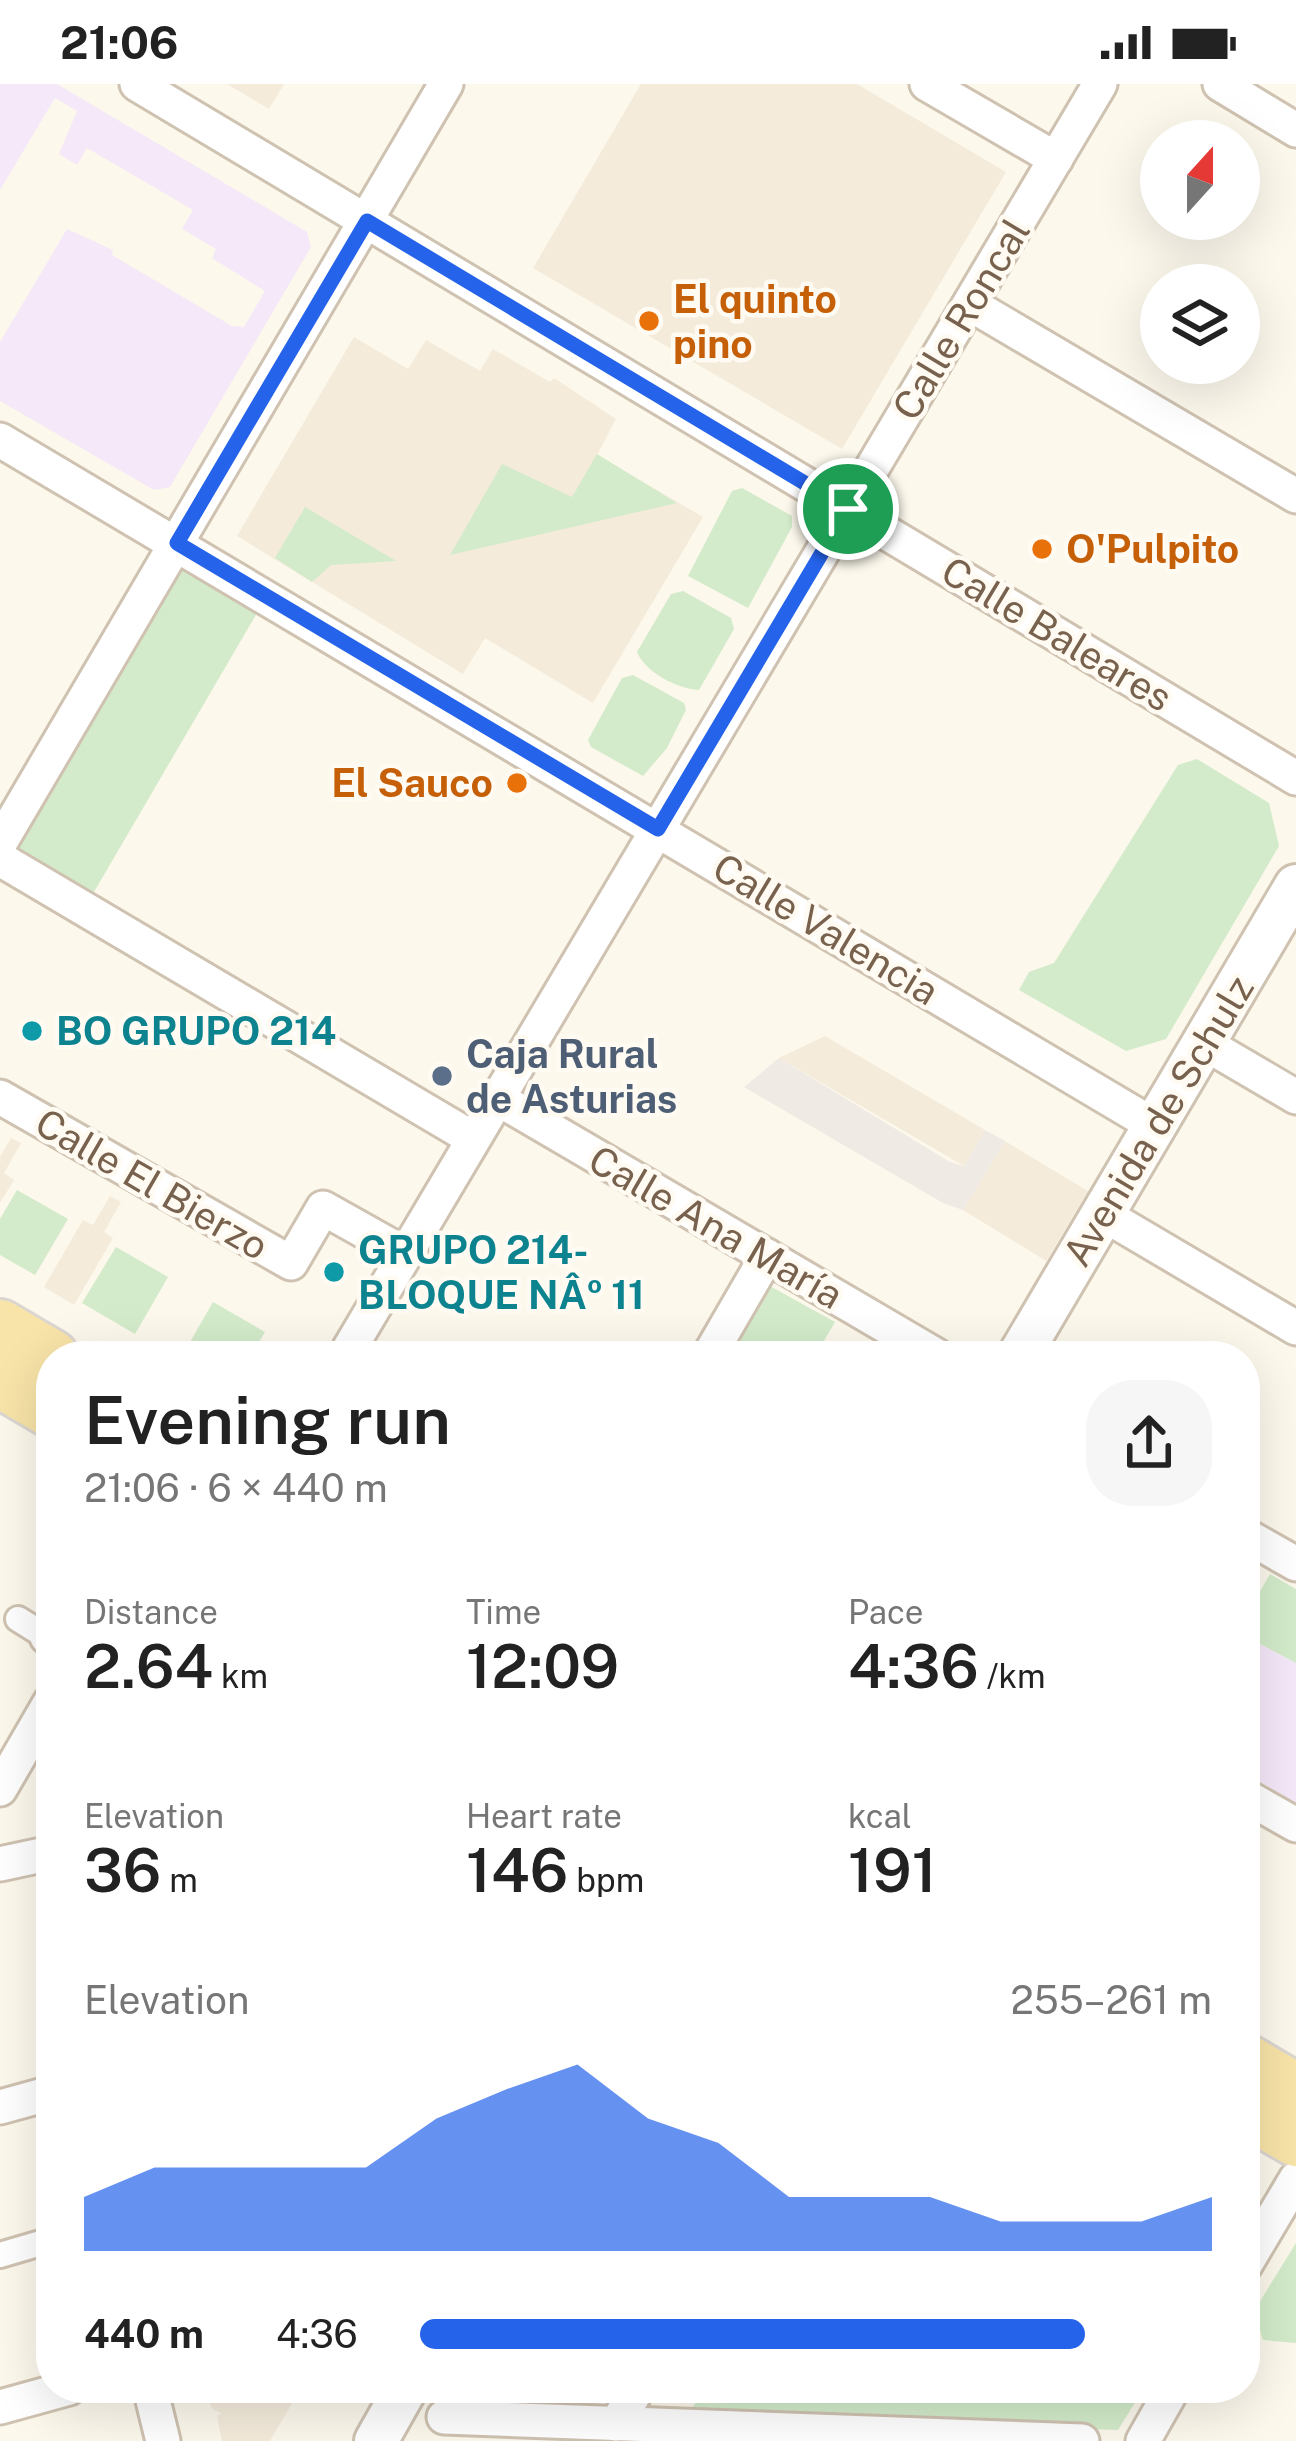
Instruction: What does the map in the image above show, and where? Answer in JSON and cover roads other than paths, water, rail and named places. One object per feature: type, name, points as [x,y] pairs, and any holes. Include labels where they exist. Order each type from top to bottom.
[{"type":"main road","points":[[0,1327],[23,1388]]},
{"type":"main road","points":[[1260,2070],[1296,2091]]},
{"type":"main road","points":[[1260,2117],[1296,2139]]},
{"type":"street","name":"Calle Baleares","points":[[137,84],[1296,778]]},
{"type":"street","points":[[0,843],[446,84]]},
{"type":"street","points":[[927,84],[1056,159]]},
{"type":"street","name":"Calle Roncal","points":[[354,1341],[1100,84]]},
{"type":"street","points":[[1220,84],[1296,130]]},
{"type":"street","points":[[970,304],[1296,496]]},
{"type":"street","name":"Calle Valencia","points":[[0,440],[1155,1126]]},
{"type":"street","points":[[0,859],[472,1138]]},
{"type":"street","name":"Avenida de Schulz","points":[[1028,1341],[1296,886]]},
{"type":"street","points":[[1204,1043],[1296,1097]]},
{"type":"street","name":"Calle El Bierzo","points":[[0,1097],[291,1263],[323,1208],[405,1254]]},
{"type":"street","name":"Calle Ana María","points":[[496,1097],[912,1341]]},
{"type":"street","points":[[1103,1214],[1296,1328]]},
{"type":"street","points":[[718,1341],[767,1256]]},
{"type":"street","points":[[1260,1544],[1296,1564]]},
{"type":"street","points":[[0,1789],[36,1727]]},
{"type":"street","points":[[1260,1805],[1296,1825]]},
{"type":"street","points":[[0,1864],[36,1856]]},
{"type":"street","points":[[0,2107],[36,2097]]},
{"type":"street","points":[[1260,2240],[1296,2179]]},
{"type":"street","points":[[0,2255],[36,2244]]},
{"type":"street","points":[[0,2407],[36,2397]]},
{"type":"street","points":[[154,2403],[164,2441]]},
{"type":"street","points":[[376,2441],[398,2403]]},
{"type":"street","points":[[597,2429],[623,2403]]},
{"type":"street","points":[[1143,2441],[1165,2403]]},
{"type":"street","points":[[444,2415],[597,2429],[1082,2441]]},
{"type":"place","name":"El quinto pino","points":[[649,321]]},
{"type":"place","name":"O'Pulpito","points":[[1042,549]]},
{"type":"place","name":"El Sauco","points":[[517,783]]},
{"type":"place","name":"BO GRUPO 214","points":[[32,1031]]},
{"type":"place","name":"Caja Rural de Asturias","points":[[442,1076]]},
{"type":"place","name":"GRUPO 214- BLOQUE NÂº 11","points":[[334,1272]]}]
